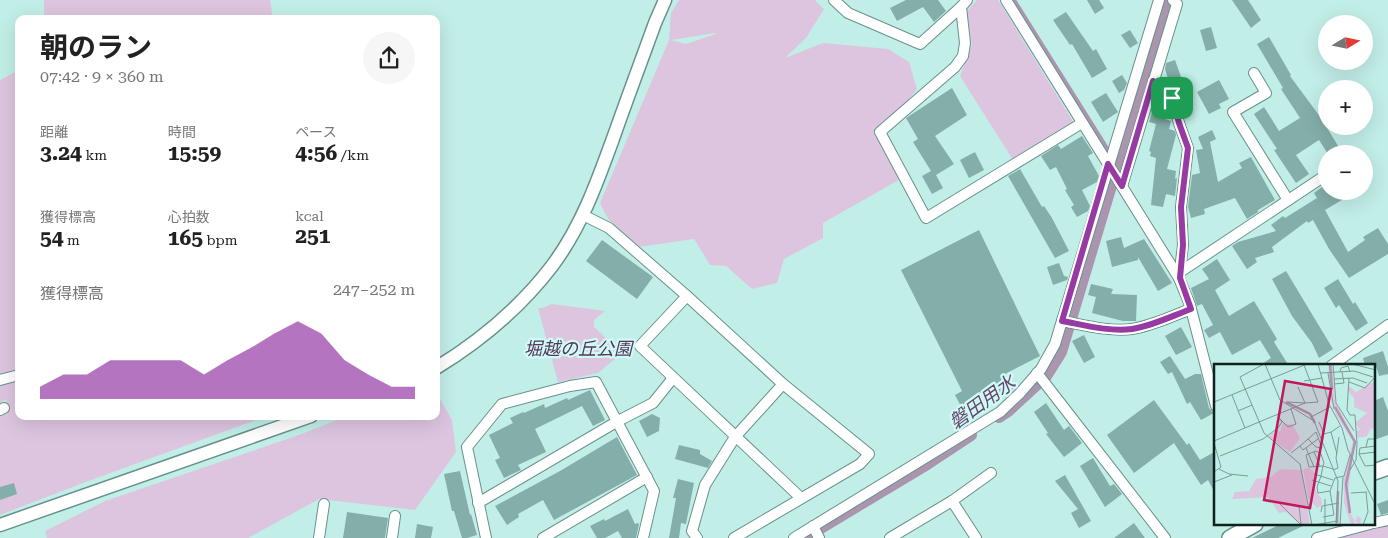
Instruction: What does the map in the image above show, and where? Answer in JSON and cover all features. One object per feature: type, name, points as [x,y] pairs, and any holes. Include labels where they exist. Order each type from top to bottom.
[{"type":"main road","points":[[1376,471],[1388,467]]},
{"type":"main road","points":[[1230,538],[1251,526]]},
{"type":"street","points":[[440,365],[479,340],[514,309],[552,266],[583,215],[596,188],[655,22],[665,0]]},
{"type":"street","points":[[834,0],[848,13],[920,44],[964,4]]},
{"type":"street","points":[[1006,0],[1180,275],[1191,309],[1214,398]]},
{"type":"street","points":[[794,538],[1000,412],[1037,374],[1055,344],[1159,0]]},
{"type":"street","points":[[1122,186],[1177,4],[1172,0]]},
{"type":"street","points":[[964,4],[965,44],[963,56],[954,67],[880,132],[926,218],[1082,122]]},
{"type":"street","points":[[1254,73],[1266,93],[1233,112],[1288,200]]},
{"type":"street","points":[[1153,81],[1172,98],[1188,148],[1181,207],[1183,245],[1180,275]]},
{"type":"street","points":[[1180,275],[1318,180]]},
{"type":"street","points":[[583,215],[609,228],[784,384],[869,454],[860,464],[734,538]]},
{"type":"street","points":[[687,296],[640,346],[801,498]]},
{"type":"street","points":[[1062,321],[1100,328],[1131,329],[1150,325],[1191,309]]},
{"type":"street","points":[[1334,364],[1388,325]]},
{"type":"street","points":[[1037,374],[1165,538]]},
{"type":"street","points":[[0,380],[15,376]]},
{"type":"street","points":[[478,503],[618,421],[653,403],[673,378]]},
{"type":"street","points":[[486,538],[467,447],[502,404],[570,386],[596,382],[654,491],[643,538]]},
{"type":"street","points":[[697,538],[692,531],[705,485],[735,437],[784,384]]},
{"type":"street","points":[[0,525],[300,420]]},
{"type":"street","points":[[890,538],[952,501],[991,473]]},
{"type":"street","points":[[543,538],[647,477]]},
{"type":"street","points":[[952,501],[976,538]]},
{"type":"street","points":[[319,538],[324,504]]},
{"type":"street","points":[[392,538],[395,516]]},
{"type":"street","points":[[813,526],[819,538]]},
{"type":"street","points":[[1317,538],[1362,526]]},
{"type":"green space","points":[[44,0],[270,0],[272,15],[44,15]]},
{"type":"green space","points":[[679,0],[815,0],[824,9],[806,38],[785,58],[823,43],[888,49],[909,62],[917,89],[878,137],[904,177],[823,223],[823,238],[784,259],[777,283],[752,289],[726,266],[710,265],[694,239],[638,247],[608,219],[600,203],[669,40],[671,13]],"holes":[[[716,34],[686,44],[671,40]]]},
{"type":"green space","points":[[977,0],[998,0],[1074,123],[1013,160],[960,76],[972,45],[967,11]]},
{"type":"green space","points":[[15,72],[15,420],[256,420],[0,515],[0,409],[4,408],[7,399],[0,403],[0,80]]},
{"type":"green space","name":"堀越の丘公園","points":[[552,304],[605,311],[594,320],[594,327],[622,353],[598,373],[558,382],[538,308]]},
{"type":"green space","points":[[440,399],[452,420],[456,452],[415,510],[319,499],[248,538],[47,538],[45,531],[105,501],[299,435],[337,420],[440,420]]},
{"type":"green space","points":[[1388,525],[1388,538],[1327,538]]},
{"type":"building","points":[[906,0],[938,0],[946,11],[934,22],[923,7],[897,21],[890,8]]},
{"type":"building","points":[[1087,0],[1099,0],[1104,8],[1095,14]]},
{"type":"building","points":[[1232,0],[1248,0],[1261,20],[1251,28]]},
{"type":"building","points":[[1066,12],[1093,51],[1096,49],[1107,69],[1092,78],[1072,44],[1070,45],[1053,20]]},
{"type":"building","points":[[1211,27],[1217,48],[1206,51],[1200,30]]},
{"type":"building","points":[[1130,30],[1138,43],[1130,48],[1121,35]]},
{"type":"building","points":[[1269,37],[1290,76],[1318,114],[1318,135],[1331,135],[1338,145],[1322,145],[1319,140],[1296,155],[1309,174],[1296,183],[1274,150],[1277,149],[1254,114],[1264,107],[1279,131],[1300,118],[1281,89],[1283,88],[1257,44]]},
{"type":"building","points":[[1175,60],[1185,88],[1175,91],[1171,88],[1165,69],[1166,63]]},
{"type":"building","points":[[1122,75],[1127,83],[1124,90],[1119,93],[1112,81]]},
{"type":"building","points":[[1219,80],[1229,99],[1219,104],[1221,108],[1209,114],[1197,92]]},
{"type":"building","points":[[952,88],[967,115],[935,136],[954,164],[936,175],[943,188],[932,194],[922,176],[931,171],[913,142],[918,139],[906,118]]},
{"type":"building","points":[[1106,93],[1118,112],[1103,122],[1091,102]]},
{"type":"building","points":[[1155,102],[1167,105],[1168,109],[1165,119],[1171,121],[1169,129],[1175,131],[1176,135],[1167,169],[1176,171],[1175,196],[1166,194],[1163,207],[1151,205],[1156,158],[1150,156],[1151,152],[1149,151],[1156,124],[1149,122]]},
{"type":"building","points":[[1212,130],[1216,139],[1210,142],[1218,182],[1242,168],[1239,163],[1251,157],[1275,200],[1247,219],[1235,198],[1204,209],[1205,214],[1191,218],[1188,207],[1192,175],[1200,173],[1196,150],[1203,149],[1198,137]]},
{"type":"building","points":[[1082,136],[1093,153],[1088,156],[1099,176],[1097,182],[1082,190],[1090,206],[1088,211],[1077,217],[1071,207],[1074,205],[1065,190],[1067,189],[1056,167],[1050,170],[1041,156],[1058,145],[1061,149]]},
{"type":"building","points":[[975,152],[984,170],[969,178],[960,160]]},
{"type":"building","points":[[1020,169],[1042,207],[1044,206],[1052,218],[1069,251],[1055,258],[1008,176]]},
{"type":"building","points":[[1318,190],[1318,200],[1342,200],[1325,210],[1348,252],[1365,240],[1363,237],[1378,228],[1388,244],[1388,254],[1349,278],[1329,249],[1313,220],[1308,223],[1307,221],[1272,247],[1274,252],[1255,258],[1257,262],[1247,269],[1232,246],[1238,242],[1276,231],[1271,225],[1283,216],[1285,218],[1317,198],[1314,193]]},
{"type":"building","points":[[979,230],[1040,356],[1005,374],[1013,389],[965,414],[955,395],[962,391],[901,270]]},
{"type":"building","points":[[1121,237],[1124,248],[1144,239],[1172,283],[1158,291],[1138,257],[1138,260],[1112,267],[1106,241]]},
{"type":"building","points":[[602,240],[653,277],[637,299],[586,261]]},
{"type":"building","points":[[1217,259],[1230,280],[1215,290],[1229,316],[1254,301],[1277,339],[1274,342],[1288,364],[1262,364],[1271,358],[1260,340],[1232,355],[1220,332],[1209,338],[1204,330],[1213,325],[1202,304],[1197,306],[1191,288],[1209,279],[1202,269]]},
{"type":"building","points":[[1059,263],[1064,276],[1068,277],[1067,280],[1053,285],[1047,267]]},
{"type":"building","points":[[1286,271],[1333,349],[1319,358],[1312,343],[1292,316],[1272,279]]},
{"type":"building","points":[[1338,279],[1353,304],[1355,302],[1368,323],[1356,331],[1339,305],[1336,308],[1324,288]]},
{"type":"building","points":[[1091,284],[1113,289],[1111,294],[1137,295],[1136,321],[1123,321],[1092,313],[1096,297],[1088,295]]},
{"type":"building","points":[[1181,327],[1192,347],[1176,355],[1165,336]]},
{"type":"building","points":[[1084,335],[1095,357],[1084,363],[1072,341]]},
{"type":"building","points":[[1383,351],[1388,374],[1379,376],[1376,364],[1364,364],[1363,358]]},
{"type":"building","points":[[1170,356],[1185,379],[1195,374],[1201,374],[1209,408],[1214,413],[1201,420],[1190,402],[1187,404],[1172,372],[1168,374],[1160,362]]},
{"type":"building","points":[[590,390],[605,420],[593,426],[582,406],[535,429],[546,452],[518,465],[521,470],[504,478],[495,460],[500,458],[489,435],[513,423],[510,418],[523,412],[544,404],[545,408]]},
{"type":"building","points":[[1383,397],[1388,411],[1388,435],[1376,439],[1376,400]]},
{"type":"building","points":[[1154,400],[1187,445],[1189,443],[1200,460],[1214,452],[1214,491],[1208,480],[1201,485],[1174,443],[1134,473],[1107,435]]},
{"type":"building","points":[[1046,403],[1064,430],[1069,426],[1082,443],[1064,457],[1046,434],[1048,433],[1034,412]]},
{"type":"building","points":[[652,414],[660,418],[659,431],[647,437],[639,421]]},
{"type":"building","points":[[617,437],[637,475],[554,520],[543,500],[518,514],[519,517],[507,525],[495,506],[560,471]]},
{"type":"building","points":[[679,445],[700,450],[700,454],[712,461],[708,468],[675,459]]},
{"type":"building","points":[[1093,458],[1110,486],[1114,484],[1122,494],[1105,507],[1080,466]]},
{"type":"building","points":[[460,471],[470,515],[477,535],[467,538],[462,538],[454,511],[452,511],[444,474]]},
{"type":"building","points":[[1065,475],[1091,521],[1079,528],[1071,513],[1078,509],[1055,481]]},
{"type":"building","points":[[678,479],[694,483],[686,524],[681,523],[679,538],[669,538],[676,498],[673,498]]},
{"type":"building","points":[[14,483],[17,494],[0,500],[0,487]]},
{"type":"building","points":[[1388,500],[1388,513],[1381,515],[1377,504]]},
{"type":"building","points":[[628,509],[635,524],[639,524],[636,538],[622,538],[618,531],[605,538],[597,538],[590,526],[604,519],[605,521]]},
{"type":"building","points":[[347,512],[388,518],[385,538],[343,538]]},
{"type":"building","points":[[1134,523],[1145,538],[1114,538]]},
{"type":"building","points":[[417,524],[433,527],[431,538],[415,538]]},
{"type":"building","points":[[1277,526],[1303,526],[1278,538],[1252,538]]},
{"type":"waterway","points":[[1014,0],[1110,153]]},
{"type":"waterway","name":"磐田用水","points":[[999,417],[1046,376],[1061,352],[1165,6],[1169,0]]},
{"type":"waterway","name":"磐田用水","points":[[804,538],[927,464],[971,435]]},
{"type":"route","points":[[1153,81],[1172,98],[1188,148],[1181,207],[1183,245],[1180,278],[1191,309],[1150,325],[1131,329],[1100,328],[1062,321],[1108,164],[1122,186],[1153,81]]}]
